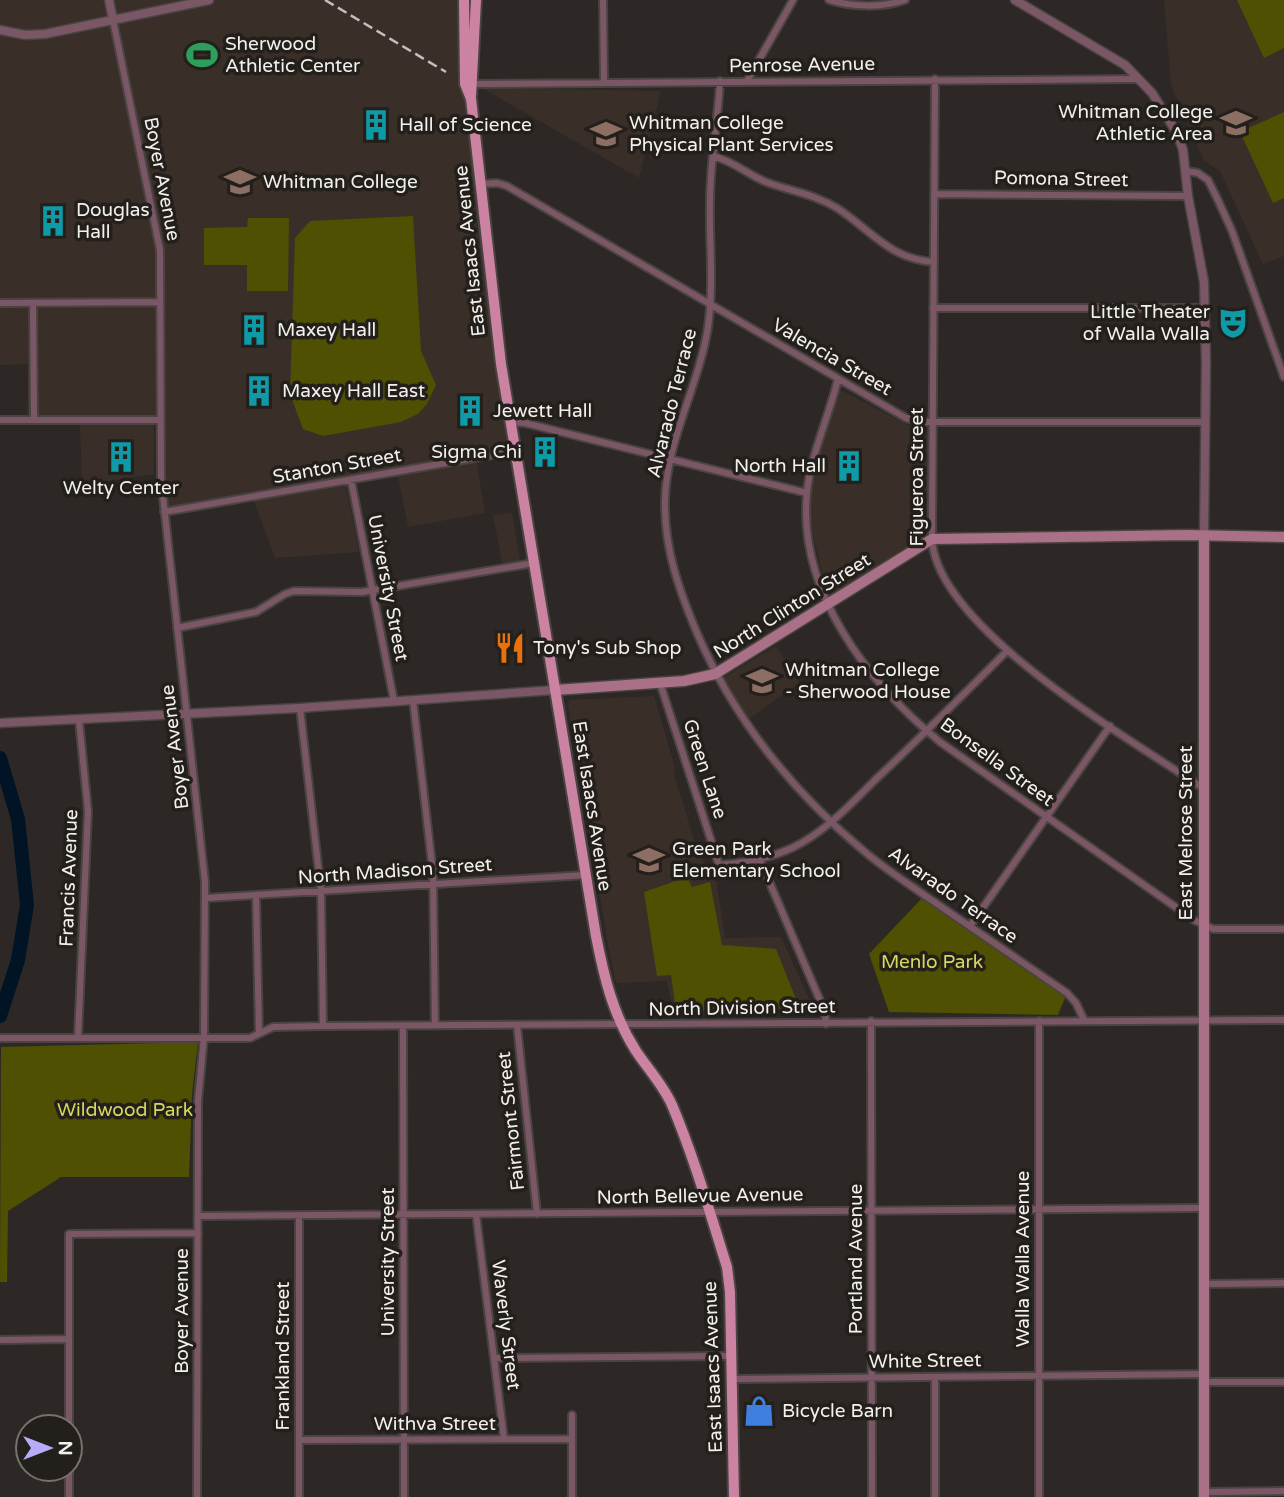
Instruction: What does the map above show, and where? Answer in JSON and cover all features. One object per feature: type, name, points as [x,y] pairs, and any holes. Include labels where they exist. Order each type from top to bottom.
[{"type":"main road","name":"East Isaacs Avenue","points":[[464,0],[469,84],[501,364],[604,978],[620,1025],[671,1103],[729,1275],[734,1497]]},
{"type":"main road","name":"East Isaacs Avenue","points":[[469,84],[476,0]]},
{"type":"main road","name":"East Melrose Street","points":[[1204,1494],[1205,536]]},
{"type":"main road","points":[[932,539],[1284,537]]},
{"type":"main road","name":"North Clinton Street","points":[[555,690],[700,679],[715,674],[932,539]]},
{"type":"street","name":"Boyer Avenue","points":[[109,0],[160,243],[160,467],[206,898],[204,1037],[198,1101],[197,1497]]},
{"type":"street","points":[[0,30],[35,35],[209,0]]},
{"type":"street","points":[[603,0],[604,81]]},
{"type":"street","points":[[747,81],[793,0]]},
{"type":"street","points":[[829,0],[858,5],[895,4],[905,0]]},
{"type":"street","name":"East Melrose Street","points":[[1015,0],[1110,56],[1140,79],[1177,133],[1183,150],[1188,196],[1204,282],[1205,536]]},
{"type":"street","name":"Figueroa Street","points":[[935,79],[932,422],[934,562],[967,610],[1006,652],[1203,788]]},
{"type":"street","name":"Penrose Avenue","points":[[469,84],[1140,79]]},
{"type":"street","name":"Alvarado Terrace","points":[[720,81],[710,201],[713,274],[710,304],[702,360],[670,459],[665,501],[670,556],[686,607],[715,674],[772,759],[799,791],[886,869],[1067,993],[1076,1003],[1084,1020]]},
{"type":"street","points":[[713,156],[769,183],[823,200],[890,250],[915,260],[934,262]]},
{"type":"street","points":[[1186,171],[1198,173],[1208,180],[1217,198],[1232,231],[1284,377]]},
{"type":"street","name":"Valencia Street","points":[[480,184],[497,183],[507,186],[906,418],[932,422],[1206,422]]},
{"type":"street","name":"Pomona Street","points":[[934,194],[1188,196]]},
{"type":"street","points":[[0,303],[160,302]]},
{"type":"street","points":[[33,303],[34,420]]},
{"type":"street","points":[[933,308],[1205,308]]},
{"type":"street","name":"Bonsella Street","points":[[838,379],[807,493],[809,545],[828,604],[877,678],[927,731],[1203,925],[1213,929],[1284,929]]},
{"type":"street","points":[[0,420],[160,420]]},
{"type":"street","points":[[510,422],[525,423],[807,493]]},
{"type":"street","name":"Stanton Street","points":[[164,512],[515,452]]},
{"type":"street","name":"University Street","points":[[351,480],[394,701]]},
{"type":"street","points":[[177,628],[256,612],[294,591],[350,593],[534,563]]},
{"type":"street","points":[[827,1024],[825,1012],[760,860],[793,847],[831,822],[1006,652]]},
{"type":"street","name":"Green Lane","points":[[660,683],[719,866],[760,860]]},
{"type":"street","name":"North Clinton Street","points":[[0,723],[300,708],[555,690]]},
{"type":"street","points":[[413,700],[433,884],[435,1025]]},
{"type":"street","points":[[300,708],[321,891],[323,1026]]},
{"type":"street","name":"Francis Avenue","points":[[78,1037],[88,811],[79,720]]},
{"type":"street","points":[[970,926],[1110,726]]},
{"type":"street","name":"North Madison Street","points":[[206,898],[586,875]]},
{"type":"street","points":[[256,895],[259,1033]]},
{"type":"street","name":"North Division Street","points":[[3,1038],[250,1038],[273,1027],[323,1026],[1284,1020]]},
{"type":"street","name":"Portland Avenue","points":[[872,1021],[872,1497]]},
{"type":"street","name":"Walla Walla Avenue","points":[[1039,1021],[1039,1497]]},
{"type":"street","name":"Fairmont Street","points":[[517,1025],[537,1214]]},
{"type":"street","name":"University Street","points":[[403,1026],[404,1497]]},
{"type":"street","name":"North Bellevue Avenue","points":[[198,1216],[1203,1208]]},
{"type":"street","name":"Waverly Street","points":[[476,1214],[504,1439]]},
{"type":"street","name":"Frankland Street","points":[[299,1216],[299,1497]]},
{"type":"street","points":[[69,1413],[69,1234],[198,1233]]},
{"type":"street","points":[[1203,1284],[1284,1283]]},
{"type":"street","points":[[0,1340],[69,1339]]},
{"type":"street","points":[[494,1358],[731,1356]]},
{"type":"street","name":"White Street","points":[[732,1379],[1039,1376],[1284,1382]]},
{"type":"street","points":[[935,1377],[935,1497]]},
{"type":"street","points":[[572,1415],[572,1497]]},
{"type":"street","name":"Withva Street","points":[[299,1440],[572,1439]]},
{"type":"street","points":[[1204,1494],[1284,1492]]},
{"type":"shaded area","name":"Whitman College","points":[[0,0],[460,0],[508,449],[163,508],[160,420],[27,415],[28,364],[0,365]]},
{"type":"shaded area","name":"Whitman College Athletic Area","points":[[1164,0],[1284,0],[1284,256],[1263,264],[1220,171],[1204,161],[1171,85]]},
{"type":"shaded area","name":"Whitman College Physical Plant Services","points":[[482,88],[661,91],[639,178]]},
{"type":"shaded area","points":[[837,388],[910,426],[928,428],[928,536],[829,600],[801,487]]},
{"type":"shaded area","points":[[80,425],[154,425],[154,474],[82,485]]},
{"type":"shaded area","points":[[476,458],[485,513],[408,527],[398,475]]},
{"type":"shaded area","points":[[346,486],[359,552],[275,558],[254,501]]},
{"type":"shaded area","points":[[512,513],[521,566],[503,568],[493,515]]},
{"type":"shaded area","name":"Whitman College - Sherwood House","points":[[776,646],[800,683],[748,719],[723,678]]},
{"type":"shaded area","name":"Green Park Elementary School","points":[[654,696],[675,768],[674,775],[699,855],[716,879],[725,938],[781,937],[816,1014],[674,1016],[667,981],[616,983],[568,704],[570,700]]},
{"type":"green space","points":[[1237,0],[1284,0],[1284,48],[1264,58]]},
{"type":"green space","points":[[1284,112],[1284,198],[1273,203],[1240,132]]},
{"type":"green space","points":[[413,216],[421,351],[436,385],[427,404],[418,414],[401,422],[323,436],[303,429],[290,394],[295,238],[310,221]]},
{"type":"green space","points":[[248,218],[289,218],[288,291],[247,291],[247,265],[204,265],[204,228],[247,227]]},
{"type":"green space","points":[[687,877],[692,887],[710,882],[722,945],[776,949],[800,1009],[676,1011],[671,975],[657,976],[644,892]]},
{"type":"green space","name":"Menlo Park","points":[[925,895],[1067,993],[1058,1015],[889,1012],[869,954]]},
{"type":"green space","name":"Wildwood Park","points":[[198,1042],[192,1094],[189,1177],[61,1177],[8,1211],[7,1282],[0,1282],[1,1047]]},
{"type":"waterway","points":[[0,758],[18,819],[27,905],[18,960],[0,1016]]},
{"type":"railway","points":[[325,0],[446,72]]},
{"type":"place","name":"Sherwood Athletic Center","points":[[202,55]]},
{"type":"place","name":"Whitman College Athletic Area","points":[[1236,123]]},
{"type":"place","name":"Hall of Science","points":[[376,125]]},
{"type":"place","name":"Whitman College Physical Plant Services","points":[[606,134]]},
{"type":"place","name":"Whitman College","points":[[240,182]]},
{"type":"place","name":"Douglas Hall","points":[[53,221]]},
{"type":"place","name":"Little Theater of Walla Walla","points":[[1233,323]]},
{"type":"place","name":"Maxey Hall","points":[[254,330]]},
{"type":"place","name":"Maxey Hall East","points":[[259,391]]},
{"type":"place","name":"Jewett Hall","points":[[470,411]]},
{"type":"place","name":"Sigma Chi","points":[[545,452]]},
{"type":"place","name":"Welty Center","points":[[121,457]]},
{"type":"place","name":"North Hall","points":[[849,466]]},
{"type":"place","name":"Tony's Sub Shop","points":[[510,648]]},
{"type":"place","name":"Whitman College - Sherwood House","points":[[762,681]]},
{"type":"place","name":"Green Park Elementary School","points":[[649,860]]},
{"type":"place","name":"Bicycle Barn","points":[[759,1411]]}]
